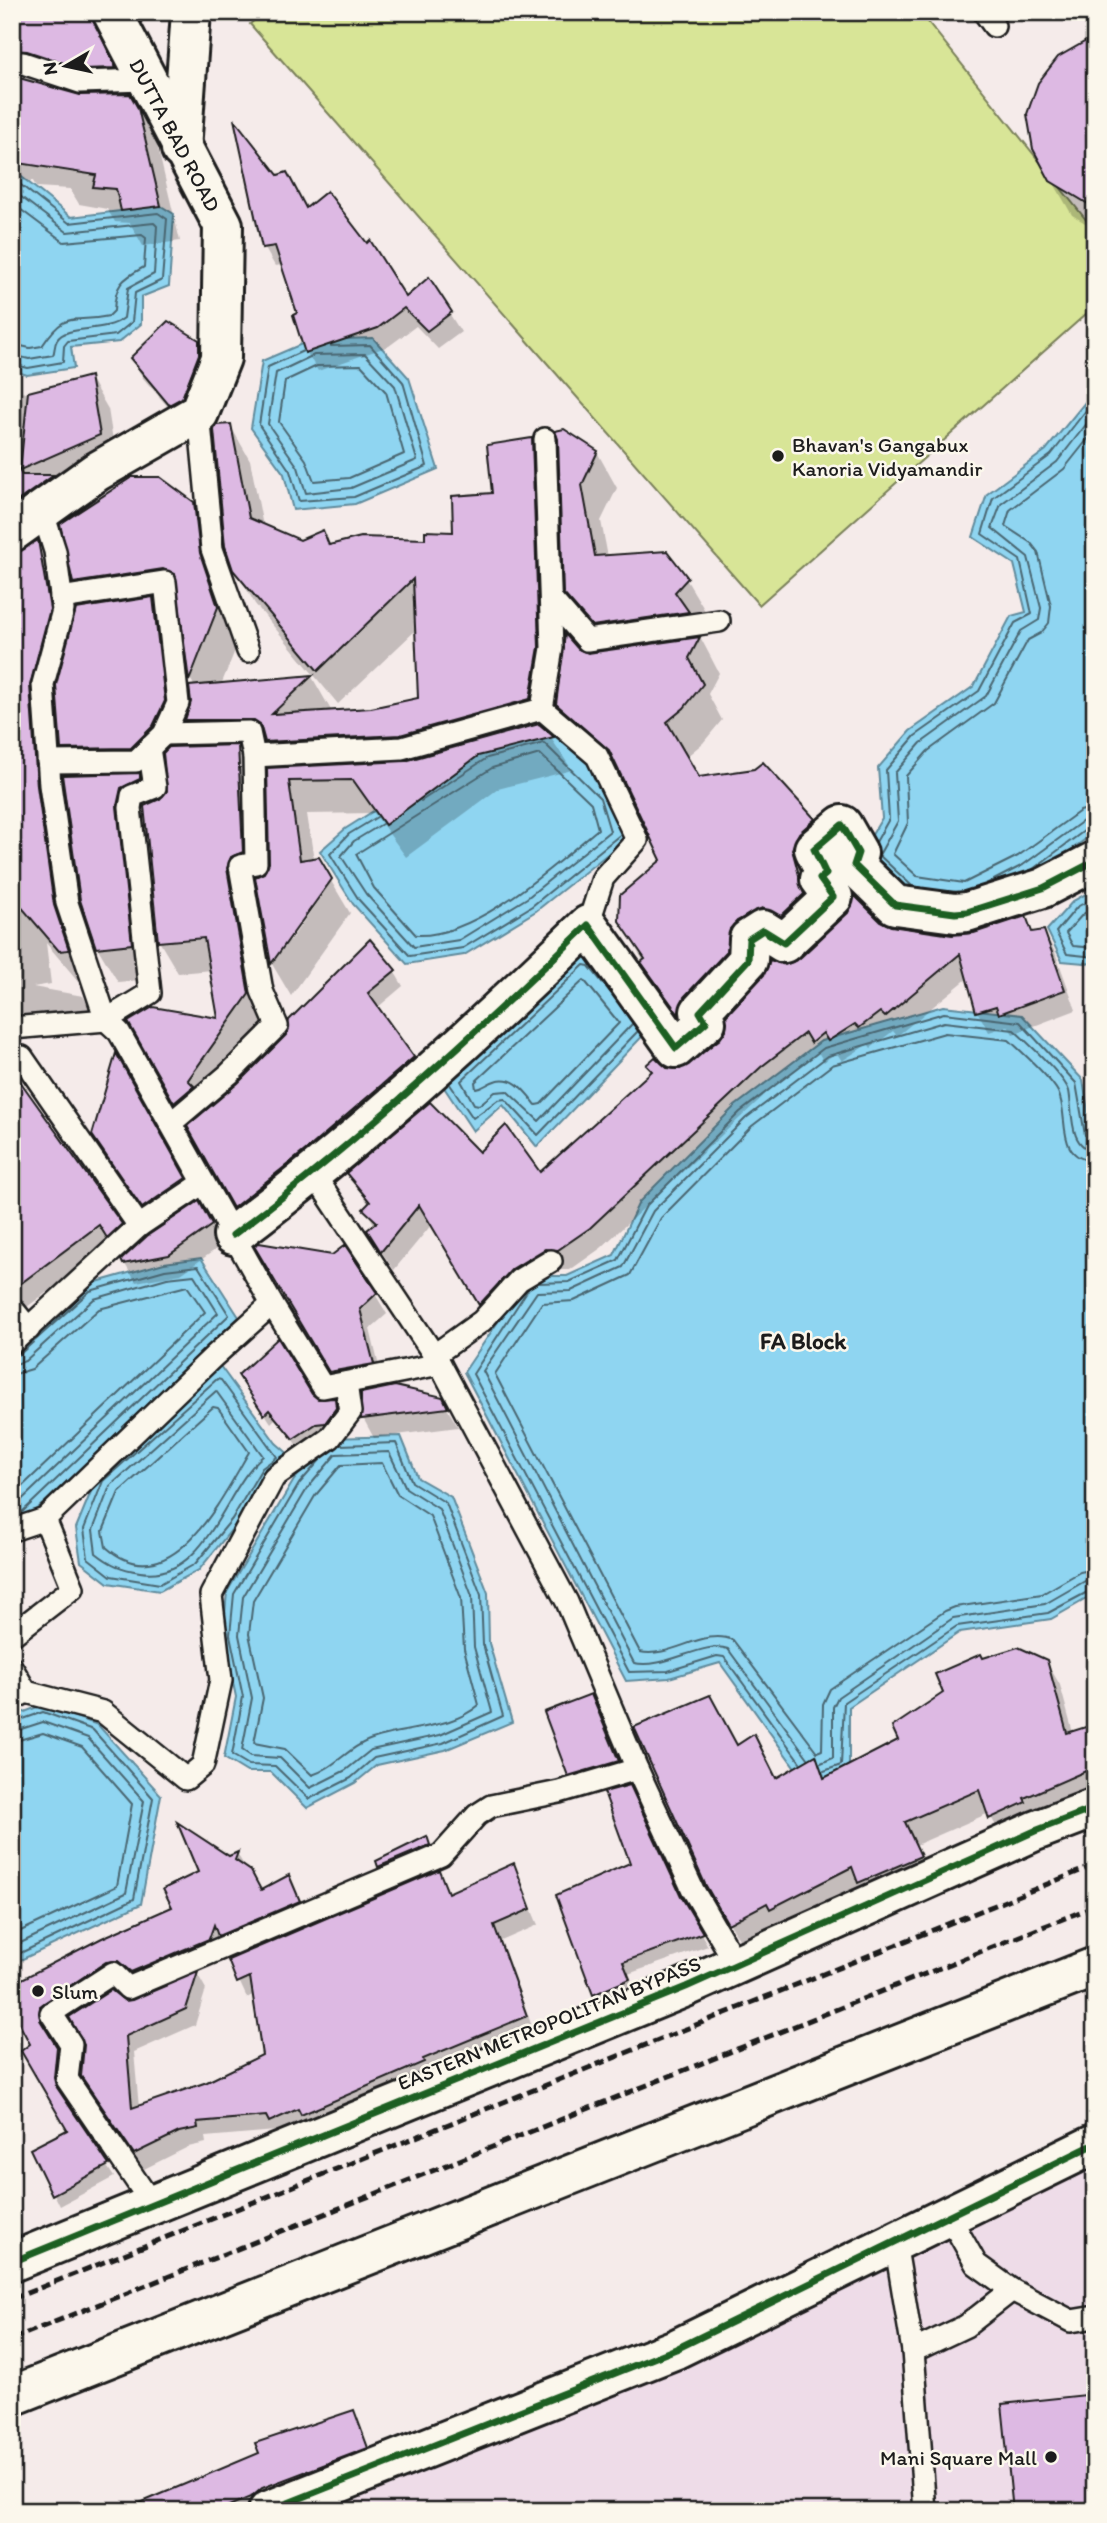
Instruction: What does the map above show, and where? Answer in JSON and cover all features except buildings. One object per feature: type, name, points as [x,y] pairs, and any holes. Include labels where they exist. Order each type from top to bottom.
[{"type":"street","name":"DUTTA BAD ROAD","points":[[112,12],[145,80],[223,225],[221,358],[199,413]]},
{"type":"street","points":[[181,149],[191,12]]},
{"type":"street","points":[[27,521],[96,472],[199,413]]},
{"type":"street","points":[[233,1235],[455,1053],[589,925],[676,1048],[706,1022],[700,1012],[748,960],[749,939],[763,930],[784,943],[833,897],[820,880],[826,874],[814,849],[842,825],[858,853],[854,866],[895,905],[967,912],[1043,888],[1095,862]]},
{"type":"street","name":"EASTERN METROPOLITAN BYPASS","points":[[12,2262],[736,1964],[1035,1831],[1095,1808]]},
{"type":"street","points":[[12,2396],[1095,1967]]},
{"type":"street","points":[[268,2511],[676,2349],[1095,2144]]},
{"type":"lane","points":[[12,63],[23,63],[80,82],[145,80]]},
{"type":"lane","points":[[199,413],[212,550],[248,651]]},
{"type":"lane","points":[[542,709],[552,648],[545,439]]},
{"type":"lane","points":[[27,521],[55,551],[63,610],[43,684],[48,762],[67,903],[106,1020],[119,1032],[203,1184],[323,1387],[436,1360],[482,1321],[519,1280],[551,1261]]},
{"type":"lane","points":[[48,762],[136,761],[157,741],[178,703],[165,582],[61,598]]},
{"type":"lane","points":[[552,600],[587,640],[719,621]]},
{"type":"lane","points":[[254,756],[402,748],[542,709]]},
{"type":"lane","points":[[542,709],[597,756],[638,840],[603,878],[589,925]]},
{"type":"lane","points":[[157,741],[249,732],[254,756],[256,863],[240,866],[262,991],[278,1026],[229,1074],[171,1123]]},
{"type":"lane","points":[[12,1028],[106,1020],[150,993],[130,808],[132,796],[155,787],[157,741]]},
{"type":"lane","points":[[12,1057],[22,1057],[139,1226]]},
{"type":"lane","points":[[313,1172],[436,1360],[567,1602],[637,1769],[694,1889],[736,1964]]},
{"type":"lane","points":[[12,1343],[139,1226],[203,1184]]},
{"type":"lane","points":[[12,1530],[46,1519],[213,1357],[272,1304]]},
{"type":"lane","points":[[12,1308],[29,1328]]},
{"type":"lane","points":[[12,1668],[19,1696],[103,1712],[186,1779],[203,1765],[220,1680],[211,1595],[274,1477],[330,1438],[350,1412],[346,1383]]},
{"type":"lane","points":[[12,1635],[73,1588],[46,1519]]},
{"type":"lane","points":[[152,2204],[67,2079],[71,2044],[51,2013],[113,1973],[128,1988],[441,1855],[477,1815],[491,1806],[559,1792],[637,1769]]},
{"type":"lane","points":[[949,2216],[976,2264],[1012,2290],[1071,2321],[1095,2317]]},
{"type":"lane","points":[[895,2242],[913,2350],[925,2511]]},
{"type":"lane","points":[[913,2350],[965,2326],[1012,2290]]},
{"type":"shaded area","points":[[1095,2168],[1095,2511],[300,2511],[646,2377],[877,2272]]},
{"type":"green space","name":"Bhavan's Gangabux Kanoria Vidyamandir","points":[[264,12],[920,12],[1095,231],[1095,306],[759,605],[250,24]]},
{"type":"water","points":[[12,169],[71,217],[161,206],[174,214],[169,286],[141,297],[141,324],[119,342],[71,347],[74,368],[27,375],[12,370]]},
{"type":"water","points":[[373,338],[409,378],[438,469],[355,504],[293,510],[284,474],[251,428],[262,361],[311,340]]},
{"type":"water","points":[[1095,390],[1095,832],[1032,879],[968,910],[905,901],[858,858],[882,818],[878,768],[910,731],[974,686],[1011,616],[1026,612],[1014,564],[973,537],[987,494],[1046,450]]},
{"type":"water","points":[[549,725],[614,790],[629,837],[536,911],[464,955],[407,964],[353,904],[320,851],[345,829],[481,743]]},
{"type":"water","points":[[1095,889],[1095,964],[1062,961],[1047,930],[1073,901]]},
{"type":"water","points":[[589,940],[655,1023],[537,1147],[503,1105],[473,1131],[439,1080]]},
{"type":"water","points":[[943,1006],[1022,1015],[1083,1080],[1095,1155],[1095,1594],[1051,1619],[960,1632],[849,1707],[849,1773],[806,1783],[720,1663],[669,1678],[626,1681],[464,1372],[529,1276],[567,1276],[614,1255],[639,1202],[735,1106],[821,1041]]},
{"type":"water","points":[[201,1258],[239,1317],[45,1502],[20,1523],[12,1526],[12,1351],[86,1285],[164,1263]]},
{"type":"water","points":[[220,1366],[276,1443],[291,1456],[199,1570],[160,1591],[108,1583],[81,1562],[76,1528],[97,1477]]},
{"type":"water","points":[[401,1436],[418,1478],[451,1497],[488,1593],[489,1643],[512,1722],[445,1750],[377,1765],[355,1783],[307,1808],[271,1772],[247,1772],[224,1758],[236,1697],[223,1635],[227,1592],[294,1480],[330,1438]]},
{"type":"water","points":[[42,1705],[98,1725],[161,1795],[141,1904],[12,1964],[12,1717]]},
{"type":"railway","points":[[12,2299],[1095,1865]]},
{"type":"railway","points":[[12,2339],[1095,1906]]},
{"type":"cycle path","points":[[233,1235],[326,1162],[416,1085],[588,925],[676,1048],[706,1022],[700,1012],[748,960],[749,939],[763,930],[784,943],[833,897],[820,879],[826,874],[814,849],[842,825],[858,853],[854,865],[895,905],[955,913],[967,912],[1043,888],[1095,861]]},
{"type":"cycle path","points":[[12,2262],[686,1987],[1035,1831],[1095,1808]]},
{"type":"cycle path","points":[[268,2511],[676,2349],[1095,2144]]},
{"type":"place","name":"Bhavan's Gangabux Kanoria Vidyamandir","points":[[778,456]]},
{"type":"place","name":"Slum","points":[[38,1991]]},
{"type":"place","name":"Mani Square Mall","points":[[1051,2457]]},
{"type":"district","name":"FA Block","points":[[803,1341]]}]
